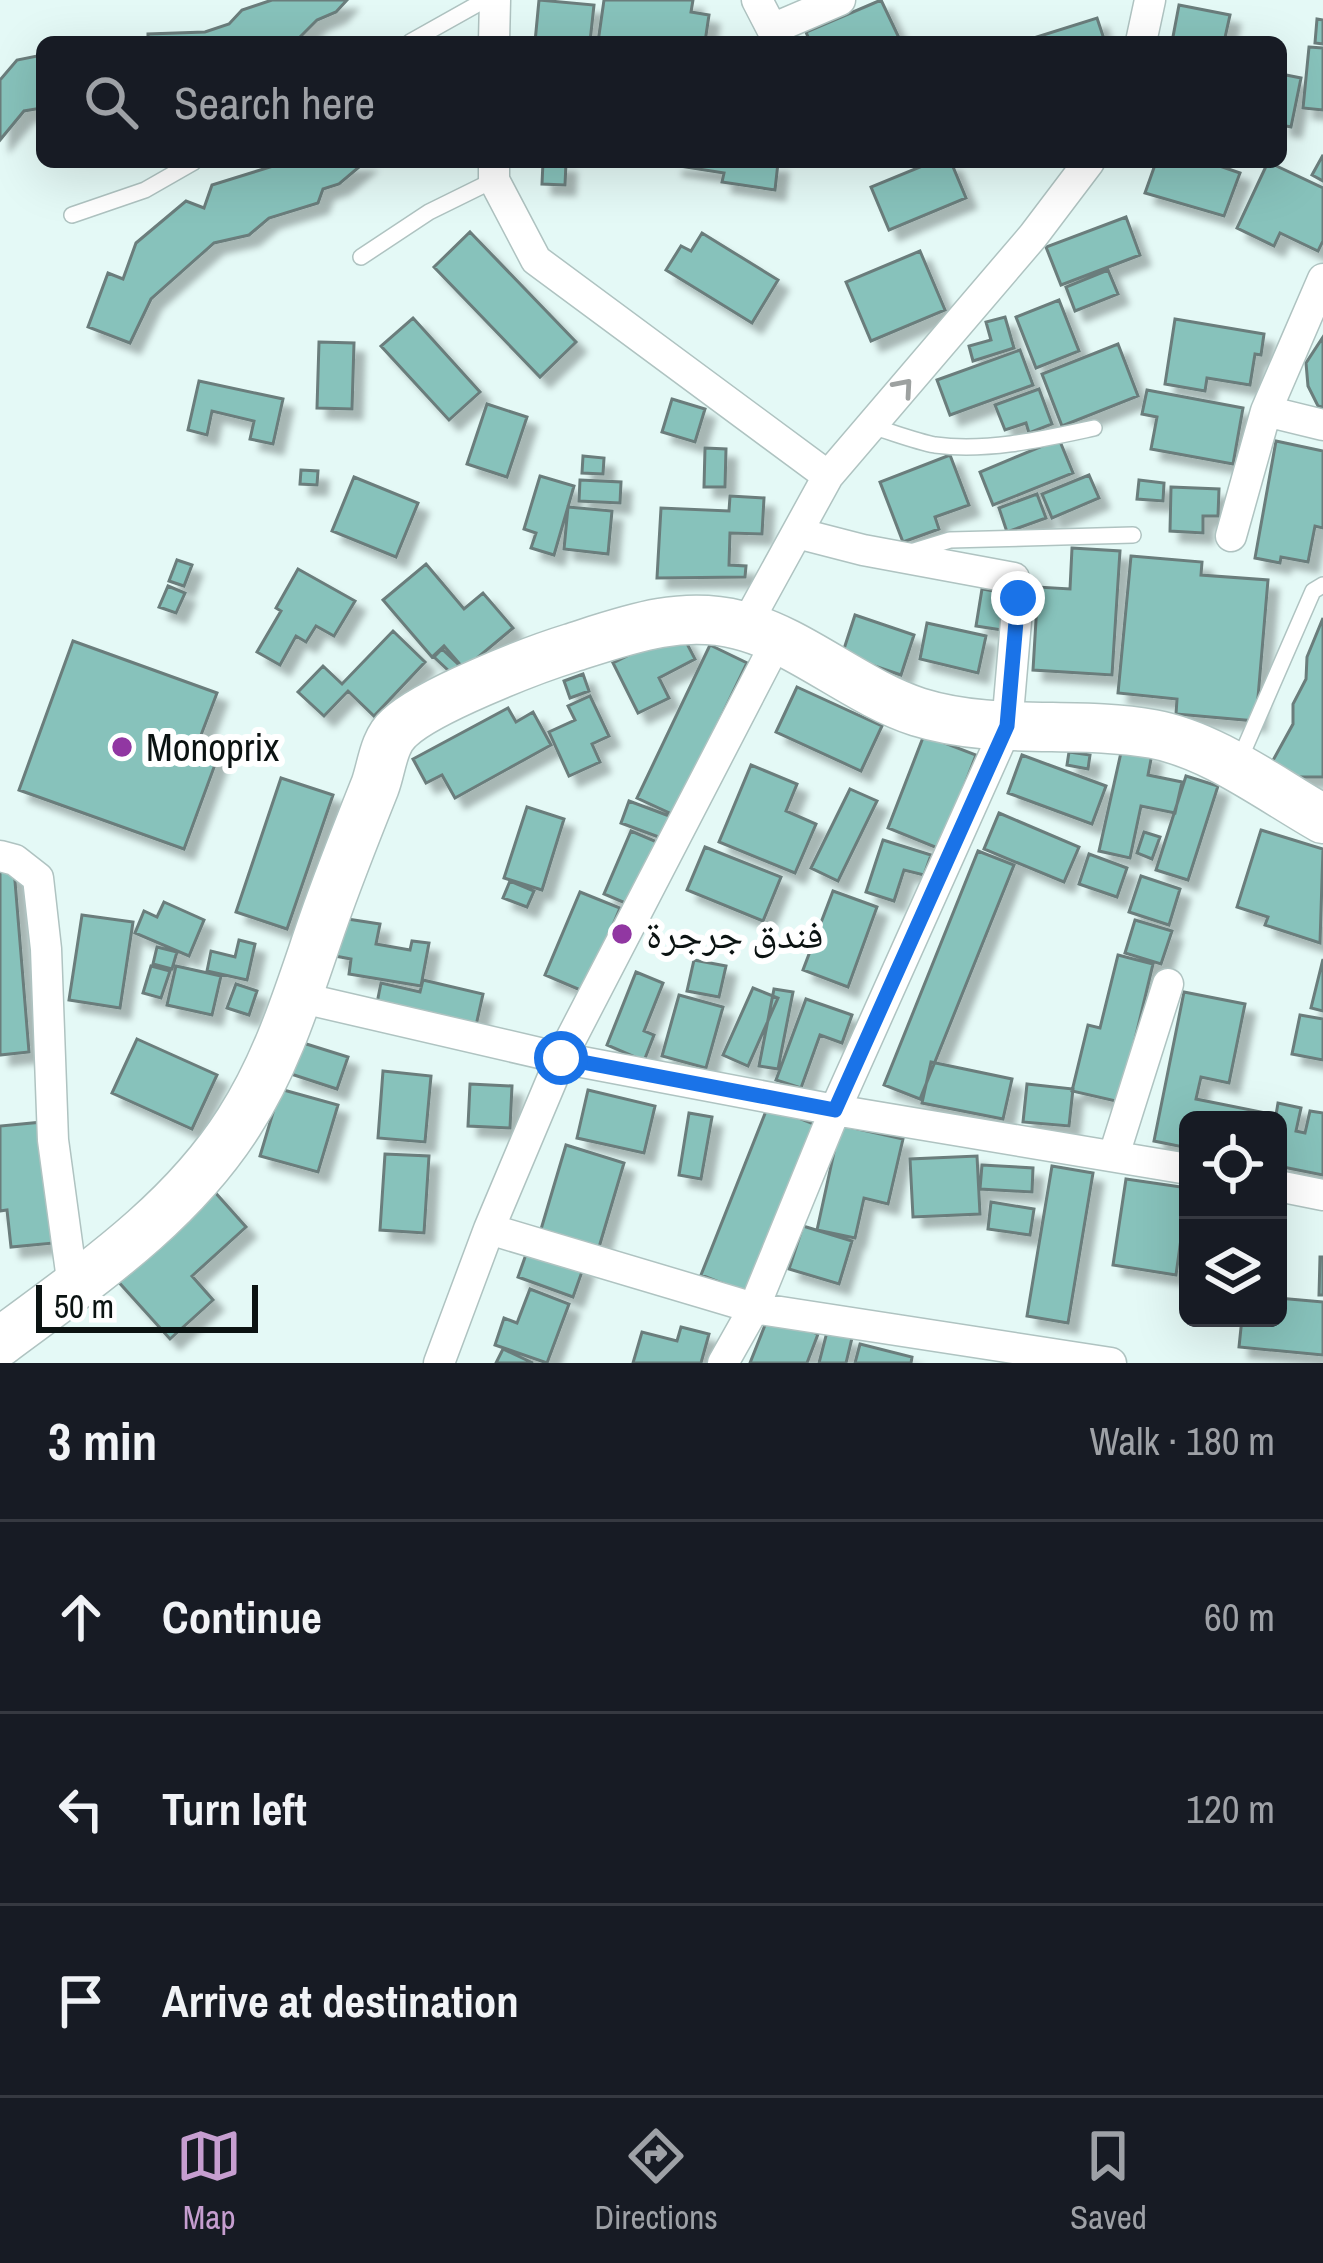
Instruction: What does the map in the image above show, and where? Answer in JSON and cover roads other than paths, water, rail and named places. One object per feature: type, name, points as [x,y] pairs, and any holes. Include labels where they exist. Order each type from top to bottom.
[{"type":"main road","points":[[0,1342],[182,1197],[214,1160],[264,1076],[298,997],[356,828],[397,728],[434,706],[546,656],[653,621],[701,620],[761,634],[885,702],[930,716],[1007,726],[1155,734],[1190,744],[1323,819]]},
{"type":"street","points":[[494,36],[495,0]]},
{"type":"street","points":[[757,0],[776,36],[840,0]]},
{"type":"street","points":[[1142,36],[1150,0]]},
{"type":"street","points":[[440,1363],[489,1229],[561,1058],[761,634],[797,532],[828,476],[1034,236],[1085,168]]},
{"type":"street","points":[[494,171],[536,260],[828,476]]},
{"type":"street","points":[[1232,536],[1266,411],[1323,279]]},
{"type":"street","points":[[1266,411],[1323,425]]},
{"type":"street","points":[[723,1363],[754,1308],[835,1110],[1007,726],[1018,598],[1014,578],[797,532]]},
{"type":"street","points":[[0,856],[15,860],[38,878],[46,949],[52,1141],[73,1287]]},
{"type":"street","points":[[1114,1155],[1168,984]]},
{"type":"street","points":[[298,997],[561,1058],[1179,1167]]},
{"type":"street","points":[[1287,1188],[1323,1195]]},
{"type":"street","points":[[489,1229],[754,1308],[1111,1363]]},
{"type":"lane","points":[[421,36],[485,0]]},
{"type":"lane","points":[[72,214],[145,190],[184,168]]},
{"type":"lane","points":[[361,257],[494,171]]},
{"type":"lane","points":[[871,426],[932,444],[975,447],[1036,441],[1094,428]]},
{"type":"lane","points":[[897,556],[950,540],[1133,535]]},
{"type":"lane","points":[[1236,770],[1313,591],[1323,585]]},
{"type":"place","name":"Monoprix","points":[[122,747]]},
{"type":"place","name":"فندق جرجرة","points":[[622,934]]}]
